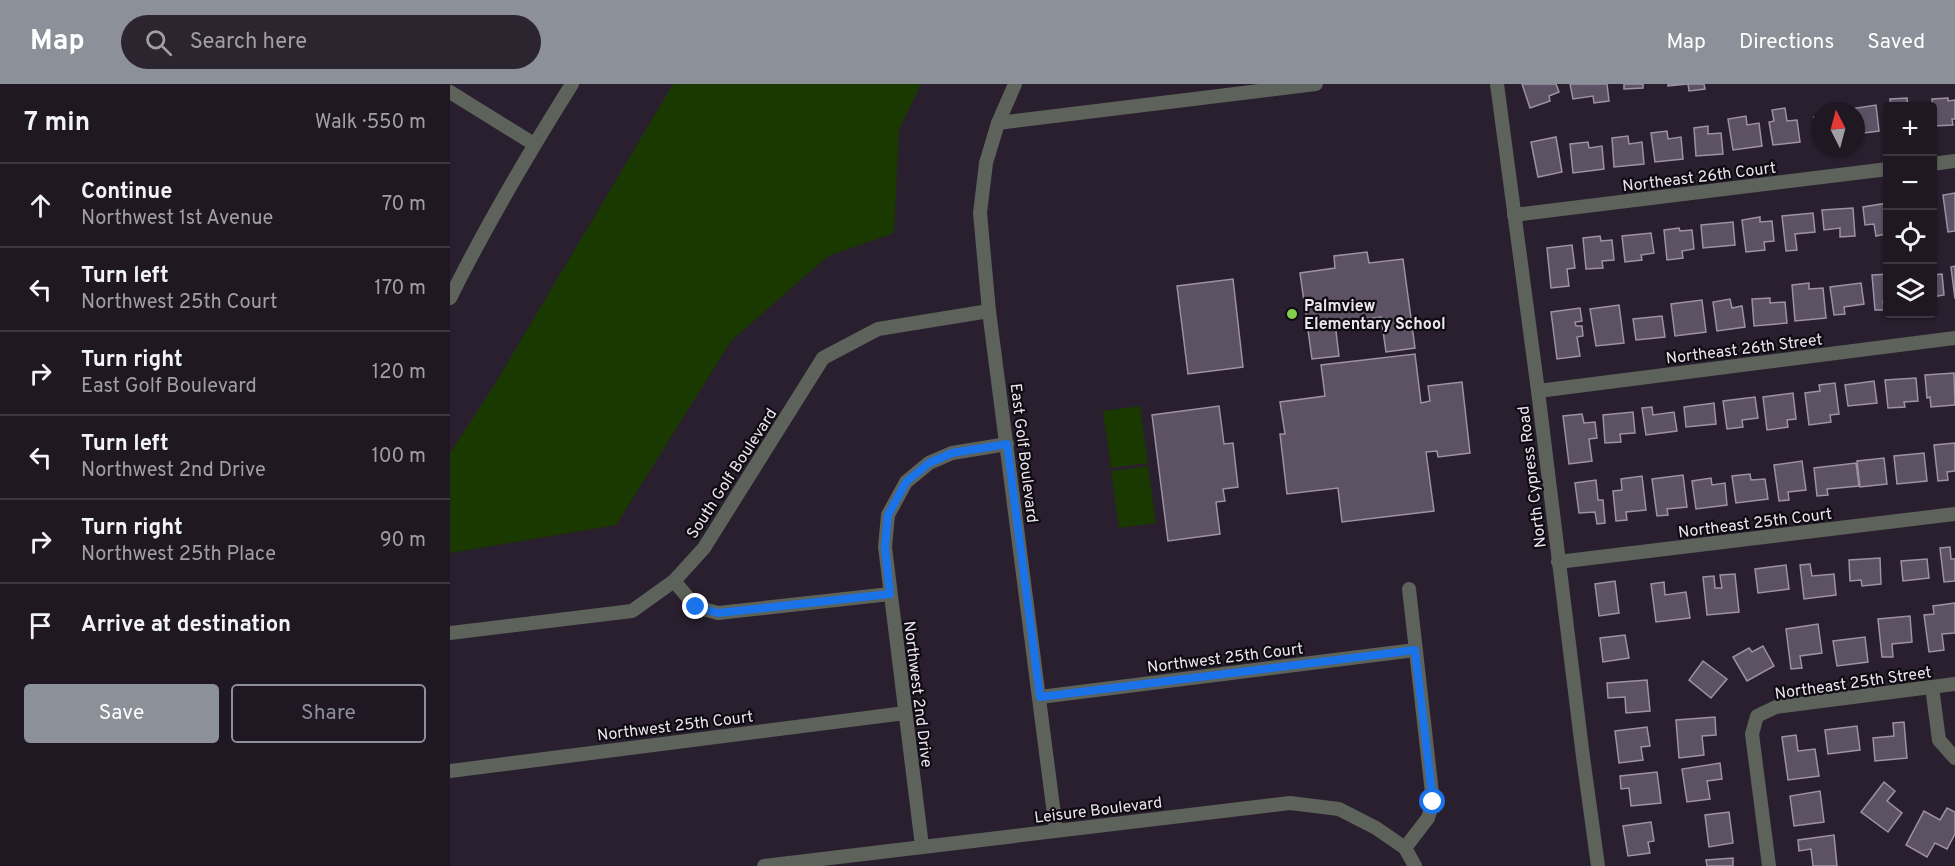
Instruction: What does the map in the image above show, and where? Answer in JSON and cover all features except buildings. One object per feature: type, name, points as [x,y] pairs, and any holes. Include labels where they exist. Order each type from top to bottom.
[{"type":"street","points":[[450,298],[481,235],[572,84]]},
{"type":"street","name":"East Golf Boulevard","points":[[1015,84],[998,123],[986,163],[980,213],[989,311],[1056,830]]},
{"type":"street","points":[[998,123],[1316,84]]},
{"type":"street","name":"North Cypress Road","points":[[1497,84],[1538,391],[1582,757],[1598,866]]},
{"type":"street","points":[[450,92],[534,144]]},
{"type":"street","points":[[1937,163],[1955,161]]},
{"type":"street","name":"Northeast 26th Court","points":[[1514,215],[1883,169]]},
{"type":"street","name":"South Golf Boulevard","points":[[450,633],[632,610],[674,581],[704,548],[823,358],[878,329],[989,311]]},
{"type":"street","name":"Northeast 26th Street","points":[[1538,391],[1955,338]]},
{"type":"street","name":"Northwest 2nd Drive","points":[[922,846],[885,547],[888,515],[906,482],[929,463],[952,453],[1007,444]]},
{"type":"street","name":"Northeast 25th Court","points":[[1558,562],[1955,513]]},
{"type":"street","points":[[674,581],[696,607],[718,613],[890,594]]},
{"type":"street","points":[[1405,848],[1428,818],[1433,802],[1409,590]]},
{"type":"street","name":"Northwest 25th Court","points":[[1040,697],[1415,650]]},
{"type":"street","name":"Northeast 25th Street","points":[[1768,866],[1752,734],[1757,716],[1776,707],[1955,684]]},
{"type":"street","points":[[1932,687],[1939,740],[1955,758]]},
{"type":"street","name":"Northwest 25th Court","points":[[450,771],[905,713]]},
{"type":"street","name":"Leisure Boulevard","points":[[764,866],[1290,803],[1339,809],[1376,828],[1405,848],[1415,866]]},
{"type":"green space","points":[[673,84],[921,84],[899,130],[894,233],[828,256],[731,341],[616,525],[450,553],[450,453],[495,384]]},
{"type":"green space","points":[[1140,406],[1148,463],[1111,468],[1103,411]]},
{"type":"green space","points":[[1148,466],[1156,523],[1119,528],[1111,471]]},
{"type":"place","name":"Palmview Elementary School","points":[[1292,314]]},
{"type":"route","points":[[696,607],[718,613],[890,594],[885,547],[888,515],[906,482],[929,463],[952,453],[1007,444],[1040,697],[1415,650],[1433,802]]}]
